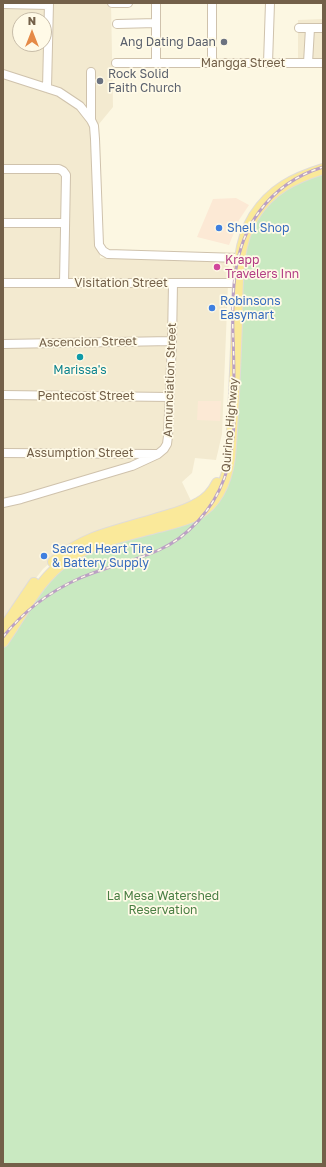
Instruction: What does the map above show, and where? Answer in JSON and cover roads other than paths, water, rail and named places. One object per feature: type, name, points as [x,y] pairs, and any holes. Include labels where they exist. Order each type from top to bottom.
[{"type":"main road","name":"Quirino Highway","points":[[4,634],[48,576],[58,566],[79,552],[95,545],[196,516],[204,510],[219,493],[229,470],[235,283],[239,236],[249,213],[267,190],[288,176],[323,163]]},
{"type":"main road","name":"Quirino Highway","points":[[237,258],[249,225],[266,200],[278,189],[289,182],[323,169]]},
{"type":"street","points":[[112,3],[128,3]]},
{"type":"street","points":[[156,3],[156,63]]},
{"type":"street","points":[[212,3],[212,63]]},
{"type":"street","points":[[268,63],[270,3]]},
{"type":"street","points":[[3,4],[49,4],[47,88]]},
{"type":"street","points":[[117,24],[156,24]]},
{"type":"street","points":[[299,28],[323,28]]},
{"type":"street","points":[[308,63],[310,28]]},
{"type":"street","name":"Mangga Street","points":[[116,63],[323,63]]},
{"type":"street","points":[[91,72],[91,120]]},
{"type":"street","points":[[3,74],[59,92],[80,106],[91,120],[94,126],[95,139],[99,245],[103,251],[108,254],[237,258]]},
{"type":"street","points":[[3,169],[59,169],[66,175],[64,283]]},
{"type":"street","points":[[3,223],[64,223]]},
{"type":"street","name":"Visitation Street","points":[[3,283],[235,283]]},
{"type":"street","name":"Annunciation Street","points":[[3,503],[132,466],[158,454],[164,449],[167,444],[170,396],[173,283]]},
{"type":"street","name":"Ascencion Street","points":[[3,344],[172,341]]},
{"type":"street","name":"Pentecost Street","points":[[3,395],[170,396]]},
{"type":"street","name":"Assumption Street","points":[[3,453],[158,454]]},
{"type":"railway","points":[[3,637],[28,611],[47,596],[67,584],[98,571],[159,550],[180,538],[198,521],[213,501],[224,479],[232,449],[234,418],[233,304],[236,272],[243,241],[259,212],[279,190],[304,174],[323,167]]},
{"type":"place","name":"Ang Dating Daan","points":[[224,42]]},
{"type":"place","name":"Rock Solid Faith Church","points":[[100,81]]},
{"type":"place","name":"Shell Shop","points":[[219,228]]},
{"type":"place","name":"Krapp Travelers Inn","points":[[217,267]]},
{"type":"place","name":"Robinsons Easymart","points":[[212,308]]},
{"type":"place","name":"Marissa's","points":[[80,357]]},
{"type":"place","name":"Sacred Heart Tire & Battery Supply","points":[[44,556]]},
{"type":"park label","name":"La Mesa Watershed Reservation","points":[[163,903]]}]
